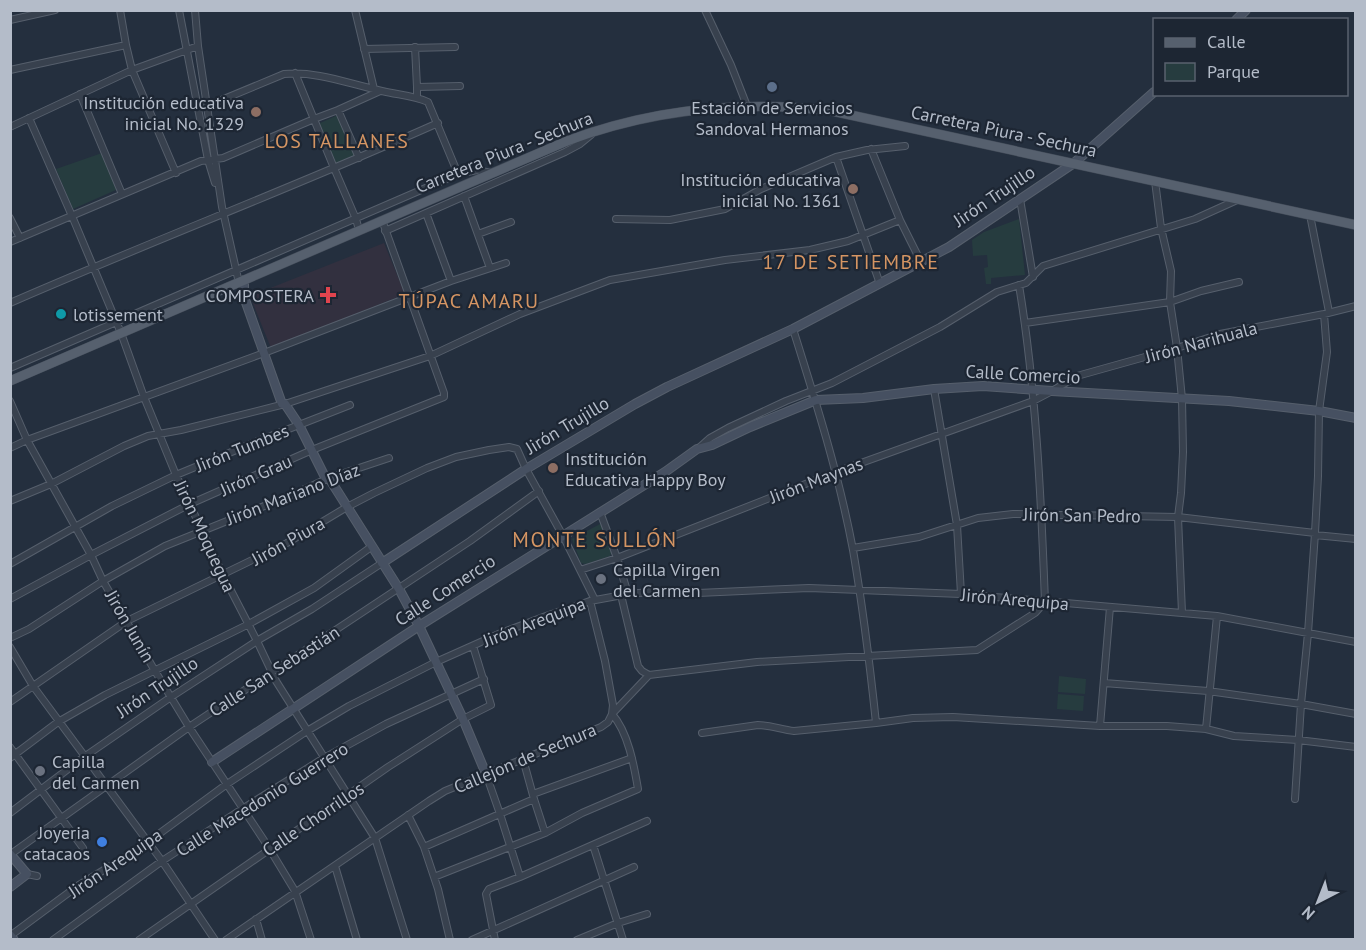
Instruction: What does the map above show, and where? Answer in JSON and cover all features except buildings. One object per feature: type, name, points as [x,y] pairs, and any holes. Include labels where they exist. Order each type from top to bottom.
[{"type":"main road","name":"Carretera Piura - Sechura","points":[[10,381],[546,149],[594,132],[663,114],[708,108],[780,106],[832,111],[1356,225]]},
{"type":"street","points":[[10,20],[55,10]]},
{"type":"street","points":[[120,10],[132,70],[176,173]]},
{"type":"street","points":[[179,10],[193,48],[207,106],[212,160]]},
{"type":"street","points":[[195,10],[193,48],[212,160],[238,283],[264,353],[284,404],[399,589],[419,626],[486,774],[520,877]]},
{"type":"street","points":[[355,10],[377,90]]},
{"type":"street","points":[[705,10],[747,106]]},
{"type":"street","points":[[10,70],[126,45]]},
{"type":"street","points":[[364,49],[455,46]]},
{"type":"street","points":[[415,47],[417,97]]},
{"type":"street","points":[[10,127],[132,70],[193,48]]},
{"type":"street","points":[[207,106],[284,74],[295,73],[330,77],[377,90],[417,97],[428,102],[458,174]]},
{"type":"street","points":[[295,73],[359,230]]},
{"type":"street","points":[[417,87],[460,86]]},
{"type":"street","points":[[10,242],[201,161],[212,160],[338,111],[377,90]]},
{"type":"street","points":[[80,94],[122,194]]},
{"type":"street","name":"Jirón Trujillo","points":[[10,813],[84,757],[171,697],[257,641],[312,609],[526,469],[656,393],[793,329],[967,236],[1074,163],[1153,94]]},
{"type":"street","points":[[338,111],[359,158]]},
{"type":"street","name":"Jirón Moquegua","points":[[28,118],[121,333],[176,475],[223,576],[272,672],[293,710],[375,838],[406,939]]},
{"type":"street","points":[[10,303],[223,210],[359,158],[438,123]]},
{"type":"street","points":[[385,231],[565,152],[580,144],[594,132]]},
{"type":"street","points":[[616,219],[670,220],[725,210],[752,194],[836,157],[872,149],[905,146]]},
{"type":"street","points":[[872,149],[900,220],[921,262]]},
{"type":"street","points":[[836,157],[880,284]]},
{"type":"street","points":[[10,368],[458,174],[477,170],[491,173]]},
{"type":"street","points":[[1155,181],[1161,228],[1171,271],[1170,302],[1182,399],[1183,452],[1178,517],[1182,613]]},
{"type":"street","points":[[465,196],[490,268]]},
{"type":"street","points":[[1020,199],[1033,277]]},
{"type":"street","name":"Calle Comercio","points":[[212,762],[419,626],[665,472],[710,438],[728,428],[813,390],[832,384],[940,327],[997,292],[1026,283],[1042,266],[1196,219],[1238,199]]},
{"type":"street","points":[[426,213],[451,281]]},
{"type":"street","points":[[1295,799],[1315,534],[1319,411],[1327,352],[1327,313],[1310,215]]},
{"type":"street","points":[[10,218],[20,238]]},
{"type":"street","points":[[382,220],[430,356]]},
{"type":"street","points":[[10,501],[51,484],[148,436],[284,404],[430,356],[520,314],[610,280],[725,260],[810,250],[864,236],[900,220]]},
{"type":"street","points":[[478,234],[511,222]]},
{"type":"street","points":[[10,448],[451,281],[506,263]]},
{"type":"street","points":[[1025,323],[1170,302],[1201,291],[1239,282]]},
{"type":"street","points":[[600,512],[617,558],[638,666],[649,675],[757,662],[978,650],[1035,614],[1045,602],[1042,515],[1033,401],[1019,285]]},
{"type":"street","name":"Jirón Narihuala","points":[[1052,391],[1077,376],[1220,334],[1356,306]]},
{"type":"street","points":[[793,329],[836,472],[860,590],[876,723]]},
{"type":"street","name":"Jirón Grau","points":[[10,599],[190,504],[312,450],[444,397],[430,356]]},
{"type":"street","name":"Calle Comercio","points":[[697,449],[712,445],[816,400],[863,398],[934,389],[983,386],[1230,401],[1319,411],[1356,418]]},
{"type":"street","points":[[934,389],[957,525],[961,594]]},
{"type":"street","name":"Jirón Maynas","points":[[580,570],[617,558],[836,472],[1033,401],[1052,391]]},
{"type":"street","name":"Jirón Junín","points":[[10,401],[27,440],[155,671],[296,891],[311,939]]},
{"type":"street","name":"Jirón Tumbes","points":[[10,564],[112,506],[176,475],[350,405]]},
{"type":"street","name":"Jirón Piura","points":[[10,702],[127,621],[223,576],[287,543],[347,507],[427,468],[456,458],[508,447],[517,449],[526,469]]},
{"type":"street","name":"Jirón Mariano Díaz","points":[[10,638],[29,629],[104,581],[165,546],[328,478],[389,458]]},
{"type":"street","points":[[434,877],[545,832],[638,789],[632,758],[621,724],[612,714],[613,705],[592,600],[563,536],[526,469]]},
{"type":"street","name":"Calle San Sebastián","points":[[11,854],[189,727],[399,589],[539,491]]},
{"type":"street","name":"Jirón San Pedro","points":[[852,548],[919,537],[978,518],[1013,514],[1178,517],[1356,539]]},
{"type":"street","points":[[13,756],[58,722],[105,695],[248,625],[314,588],[371,547]]},
{"type":"street","name":"Jirón Arequipa","points":[[12,937],[80,885],[148,842],[227,784],[349,706],[436,662],[546,616],[592,600],[661,591],[698,593],[809,588],[961,594],[1217,616],[1356,642]]},
{"type":"street","points":[[1100,726],[1110,607]]},
{"type":"street","points":[[1206,729],[1217,616]]},
{"type":"street","points":[[473,646],[484,679]]},
{"type":"street","points":[[10,647],[58,722],[162,861],[215,939]]},
{"type":"street","name":"Callejon de Sechura","points":[[226,939],[445,791],[601,727],[649,675]]},
{"type":"street","name":"Calle Macedonio Guerrero","points":[[53,939],[162,861],[242,808],[324,758],[386,724],[484,679]]},
{"type":"street","name":"Calle Chorrillos","points":[[139,939],[413,750],[463,719],[491,705],[484,679]]},
{"type":"street","points":[[1104,683],[1208,691],[1356,714]]},
{"type":"street","points":[[702,734],[758,725],[794,731],[913,718],[953,717],[1100,726],[1167,726],[1206,729],[1234,736],[1356,747]]},
{"type":"street","points":[[10,747],[13,756],[83,848]]},
{"type":"street","points":[[424,847],[533,797],[632,758]]},
{"type":"street","points":[[523,759],[545,832]]},
{"type":"street","points":[[408,815],[424,847],[450,939]]},
{"type":"street","points":[[495,939],[486,894],[489,889],[647,821]]},
{"type":"street","points":[[593,845],[623,939]]},
{"type":"street","points":[[11,854],[27,874],[38,876]]},
{"type":"street","points":[[335,866],[357,939]]},
{"type":"street","points":[[472,939],[634,867]]},
{"type":"street","points":[[10,887],[27,874]]},
{"type":"street","points":[[577,939],[647,914]]},
{"type":"street","points":[[256,920],[262,939]]},
{"type":"shaded area","name":"COMPOSTERA","points":[[384,243],[405,294],[271,348],[250,296]]},
{"type":"green space","points":[[338,115],[355,155],[335,164],[318,124]]},
{"type":"green space","points":[[102,153],[118,189],[73,209],[56,169]]},
{"type":"green space","points":[[1019,219],[1025,275],[991,278],[991,284],[986,284],[984,268],[988,267],[987,255],[973,256],[972,240],[984,232]]},
{"type":"green space","points":[[600,524],[612,550],[610,556],[586,564],[581,563],[572,539]]},
{"type":"green space","points":[[1059,676],[1086,679],[1085,694],[1058,692]]},
{"type":"green space","points":[[1058,694],[1084,696],[1083,711],[1057,709]]},
{"type":"place","name":"Estación de Servicios Sandoval Hermanos","points":[[772,87]]},
{"type":"place","name":"Institución educativa inicial No. 1329","points":[[256,112]]},
{"type":"place","name":"Institución educativa inicial No. 1361","points":[[853,189]]},
{"type":"place","name":"COMPOSTERA","points":[[328,295]]},
{"type":"place","name":"lotissement","points":[[61,314]]},
{"type":"place","name":"Institución Educativa Happy Boy","points":[[553,468]]},
{"type":"place","name":"Capilla Virgen del Carmen","points":[[601,579]]},
{"type":"place","name":"Capilla del Carmen","points":[[40,771]]},
{"type":"place","name":"Joyeria catacaos","points":[[102,842]]},
{"type":"district","name":"LOS TALLANES","points":[[337,141]]},
{"type":"district","name":"17 DE SETIEMBRE","points":[[851,262]]},
{"type":"district","name":"TÚPAC AMARU","points":[[469,301]]},
{"type":"district","name":"MONTE SULLÓN","points":[[595,539]]}]
